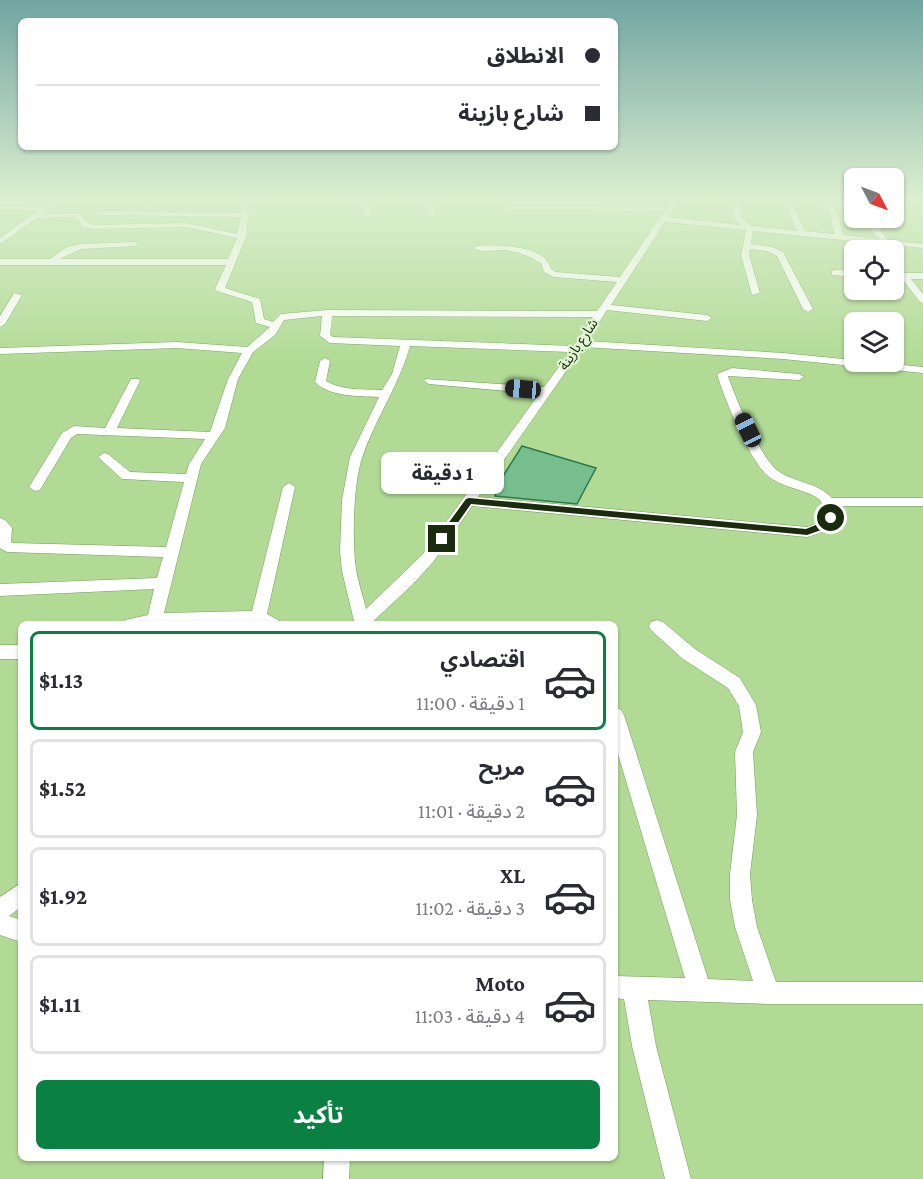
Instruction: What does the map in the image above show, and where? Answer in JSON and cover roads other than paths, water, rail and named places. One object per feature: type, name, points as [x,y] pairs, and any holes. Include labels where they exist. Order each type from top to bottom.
[{"type":"street","points":[[52,261],[61,253]]},
{"type":"street","points":[[236,253],[220,289],[227,293],[254,298],[257,301],[259,321],[274,325]]},
{"type":"street","points":[[528,253],[545,262],[546,270],[554,274],[622,280]]},
{"type":"street","name":"شارع بازينة","points":[[363,621],[407,581],[428,558],[578,346],[640,253]]},
{"type":"street","points":[[746,253],[755,293]]},
{"type":"street","points":[[776,253],[780,255],[808,309]]},
{"type":"street","points":[[0,262],[232,262]]},
{"type":"street","points":[[835,273],[844,273]]},
{"type":"street","points":[[904,276],[923,276]]},
{"type":"street","points":[[904,276],[923,300]]},
{"type":"street","points":[[0,324],[17,295]]},
{"type":"street","points":[[155,619],[195,464],[219,428],[234,379],[249,350],[271,333],[281,317],[327,313],[601,310],[707,318]]},
{"type":"street","points":[[327,313],[325,336],[330,340],[578,346],[783,356],[923,370]]},
{"type":"street","points":[[361,621],[349,571],[347,551],[349,500],[356,457],[374,415],[397,374],[406,343]]},
{"type":"street","points":[[0,351],[177,345],[249,350]]},
{"type":"street","points":[[326,361],[320,376],[320,382],[324,386],[336,390],[387,394]]},
{"type":"street","points":[[469,501],[807,532],[827,525],[831,518],[829,502],[823,494],[780,477],[765,465],[722,374],[732,371],[799,377]]},
{"type":"street","points":[[110,430],[135,381]]},
{"type":"street","points":[[429,381],[546,391]]},
{"type":"street","points":[[35,488],[69,432],[77,429],[214,436]]},
{"type":"street","points":[[104,457],[127,476],[190,478]]},
{"type":"street","points":[[145,621],[155,619],[265,621],[289,487]]},
{"type":"street","points":[[829,502],[923,502]]},
{"type":"street","points":[[0,523],[5,528],[4,544],[12,548],[171,552]]},
{"type":"street","points":[[0,590],[163,583]]},
{"type":"street","points":[[657,626],[689,654],[734,683],[747,705],[752,732],[744,752],[742,768],[747,815],[740,874],[741,900],[746,927],[768,993]]},
{"type":"street","points":[[0,652],[18,652]]},
{"type":"street","points":[[618,725],[700,990]]},
{"type":"street","points":[[0,910],[18,896]]},
{"type":"street","points":[[0,924],[18,930]]},
{"type":"street","points":[[678,1179],[644,1046],[624,987],[768,993],[923,993]]},
{"type":"street","points":[[336,1179],[337,1161]]}]
